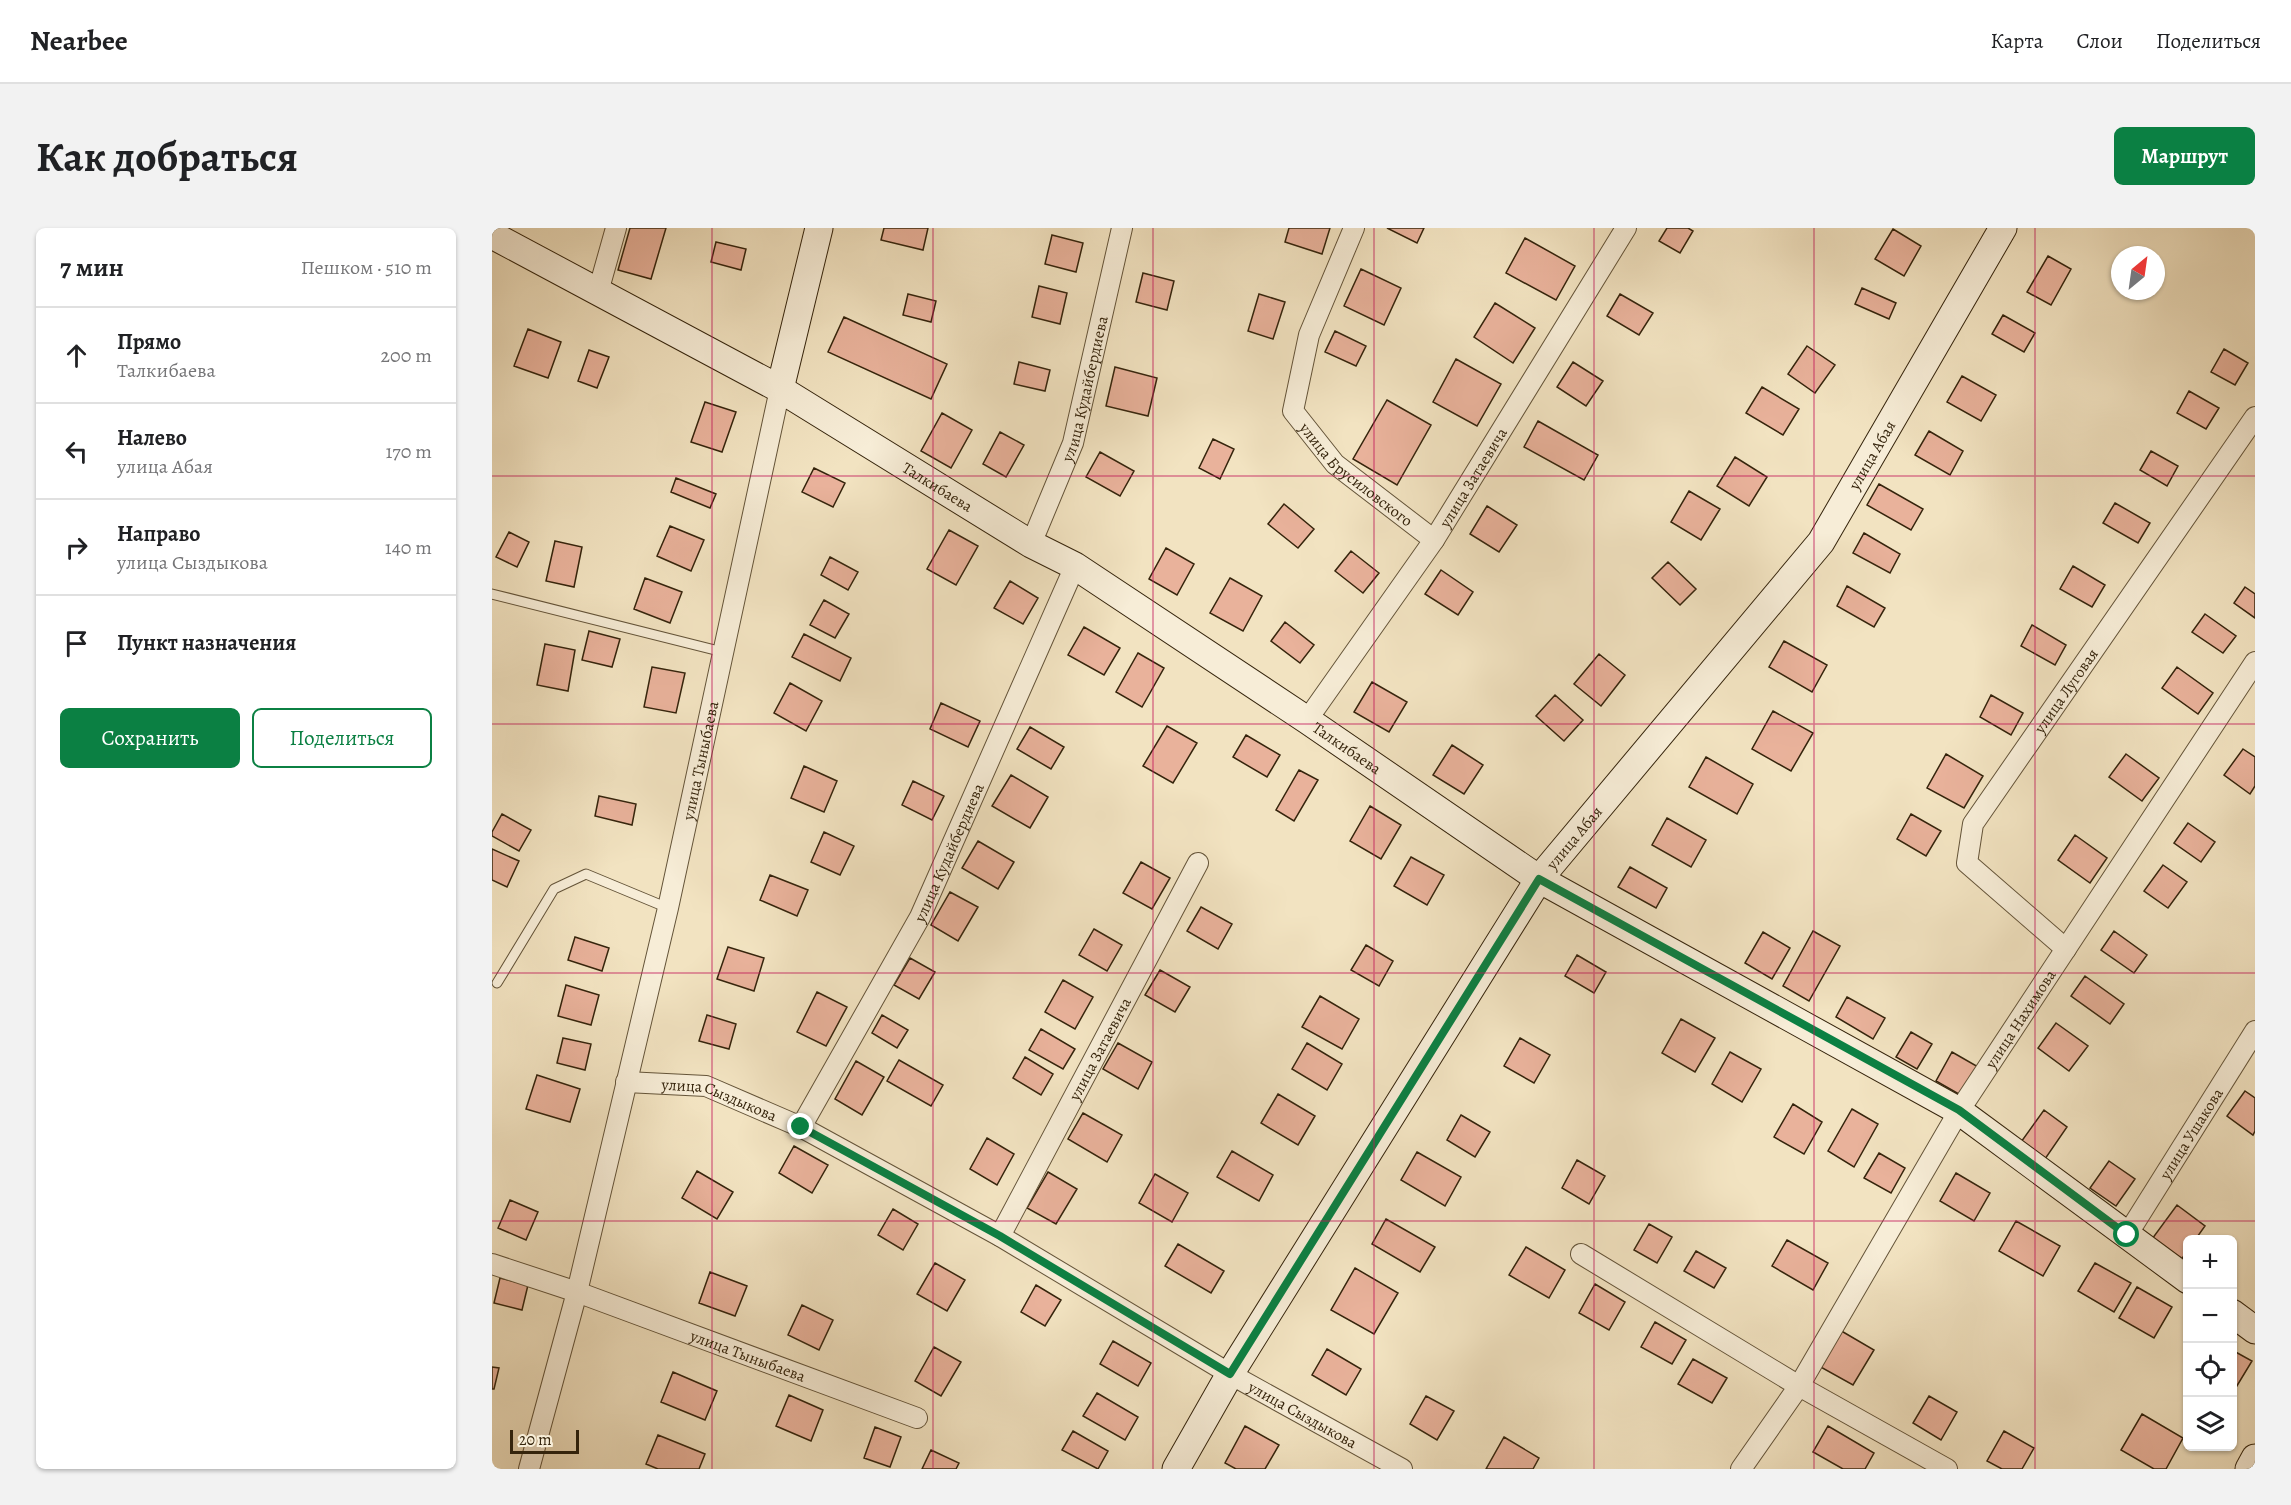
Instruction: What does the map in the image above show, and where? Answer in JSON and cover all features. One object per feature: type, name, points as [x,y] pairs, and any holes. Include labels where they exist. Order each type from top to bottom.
[{"type":"street","points":[[598,292],[616,228]]},
{"type":"street","name":"улица Тыныбаева","points":[[529,1469],[577,1292],[668,908],[780,389],[819,228]]},
{"type":"street","name":"улица Кудайбердиева","points":[[1031,543],[1073,443],[1122,228]]},
{"type":"street","name":"улица Брусиловского","points":[[1354,228],[1309,335],[1293,411],[1335,464],[1434,540]]},
{"type":"street","name":"улица Затаевича","points":[[1308,720],[1434,540],[1626,228]]},
{"type":"street","name":"улица Абая","points":[[1176,1469],[1230,1374],[1539,879],[1821,542],[2003,228]]},
{"type":"street","name":"Талкибаева","points":[[492,235],[780,389],[1031,543],[1075,566],[1308,720],[1539,879],[1959,1110],[2183,1277]]},
{"type":"street","name":"улица Луговая","points":[[2066,949],[1967,863],[1974,824],[2255,417]]},
{"type":"street","name":"улица Кудайбердиева","points":[[801,1127],[920,917],[1075,566]]},
{"type":"street","name":"улица Нахимова","points":[[1740,1469],[1799,1386],[1959,1110],[2255,662]]},
{"type":"street","name":"улица Затаевича","points":[[1000,1236],[1198,863]]},
{"type":"street","name":"улица Ушакова","points":[[2127,1235],[2255,1031]]},
{"type":"street","name":"улица Сыздыкова","points":[[626,1082],[706,1086],[801,1127],[1000,1236],[1230,1374],[1401,1469]]},
{"type":"street","points":[[1581,1254],[1799,1386],[1947,1469]]},
{"type":"street","name":"улица Тыныбаева","points":[[492,1264],[577,1292],[917,1418]]},
{"type":"street","points":[[2237,1317],[2255,1330]]},
{"type":"street","points":[[2249,1469],[2255,1458]]},
{"type":"lane","points":[[492,594],[723,652]]},
{"type":"lane","points":[[497,983],[554,889],[586,874],[668,908]]},
{"type":"building","points":[[630,228],[666,228],[651,279],[618,270]]},
{"type":"building","points":[[884,228],[928,228],[923,250],[881,240]]},
{"type":"building","points":[[1289,228],[1330,228],[1322,254],[1285,242]]},
{"type":"building","points":[[1387,228],[1424,228],[1417,243]]},
{"type":"building","points":[[1667,228],[1688,228],[1693,231],[1680,253],[1659,241]]},
{"type":"building","points":[[1893,229],[1921,246],[1904,276],[1875,259]]},
{"type":"building","points":[[1052,235],[1083,243],[1076,272],[1045,264]]},
{"type":"building","points":[[1525,238],[1575,266],[1556,300],[1506,273]]},
{"type":"building","points":[[716,242],[746,249],[741,270],[711,262]]},
{"type":"building","points":[[2048,256],[2071,269],[2051,305],[2027,292]]},
{"type":"building","points":[[1361,269],[1401,288],[1384,325],[1344,306]]},
{"type":"building","points":[[1143,273],[1174,281],[1167,310],[1136,302]]},
{"type":"building","points":[[1039,286],[1067,293],[1060,324],[1032,317]]},
{"type":"building","points":[[1862,288],[1896,303],[1889,319],[1855,304]]},
{"type":"building","points":[[908,294],[936,301],[931,322],[903,315]]},
{"type":"building","points":[[1259,294],[1285,302],[1273,339],[1248,331]]},
{"type":"building","points":[[1620,294],[1653,313],[1639,335],[1607,316]]},
{"type":"building","points":[[1495,303],[1535,328],[1513,363],[1474,337]]},
{"type":"building","points":[[2003,315],[2035,333],[2024,352],[1992,334]]},
{"type":"building","points":[[844,317],[947,364],[931,399],[828,352]]},
{"type":"building","points":[[528,329],[561,342],[548,378],[514,366]]},
{"type":"building","points":[[1335,331],[1366,346],[1356,366],[1325,352]]},
{"type":"building","points":[[1807,346],[1835,365],[1815,393],[1788,374]]},
{"type":"building","points":[[2224,349],[2248,363],[2235,385],[2211,372]]},
{"type":"building","points":[[589,350],[609,357],[597,388],[578,381]]},
{"type":"building","points":[[1456,359],[1501,384],[1477,426],[1433,402]]},
{"type":"building","points":[[1019,362],[1050,370],[1045,391],[1014,384]]},
{"type":"building","points":[[1573,362],[1603,381],[1586,406],[1557,387]]},
{"type":"building","points":[[1115,367],[1157,378],[1148,416],[1106,406]]},
{"type":"building","points":[[1962,376],[1996,395],[1981,421],[1947,402]]},
{"type":"building","points":[[1762,387],[1799,409],[1783,435],[1746,413]]},
{"type":"building","points":[[2189,391],[2219,408],[2206,429],[2177,413]]},
{"type":"building","points":[[1387,400],[1431,425],[1397,485],[1353,459]]},
{"type":"building","points":[[705,402],[736,412],[722,452],[691,442]]},
{"type":"building","points":[[942,413],[972,430],[951,468],[921,451]]},
{"type":"building","points":[[1538,421],[1598,455],[1584,480],[1524,447]]},
{"type":"building","points":[[1929,431],[1963,451],[1950,475],[1915,455]]},
{"type":"building","points":[[1000,432],[1024,445],[1006,477],[983,464]]},
{"type":"building","points":[[1213,439],[1234,449],[1220,479],[1199,468]]},
{"type":"building","points":[[2151,451],[2178,466],[2167,486],[2140,470]]},
{"type":"building","points":[[1100,452],[1134,471],[1120,496],[1086,477]]},
{"type":"building","points":[[1735,457],[1767,477],[1749,506],[1717,486]]},
{"type":"building","points":[[814,468],[845,483],[833,507],[802,492]]},
{"type":"building","points":[[676,478],[716,494],[710,508],[671,492]]},
{"type":"building","points":[[1879,484],[1923,509],[1911,530],[1867,505]]},
{"type":"building","points":[[1689,491],[1720,509],[1701,540],[1671,522]]},
{"type":"building","points":[[2115,503],[2150,523],[2138,543],[2103,523]]},
{"type":"building","points":[[1284,504],[1314,529],[1298,548],[1268,524]]},
{"type":"building","points":[[1487,506],[1517,525],[1499,552],[1470,534]]},
{"type":"building","points":[[670,526],[704,540],[691,571],[657,556]]},
{"type":"building","points":[[949,530],[978,546],[956,585],[927,569]]},
{"type":"building","points":[[509,532],[529,542],[517,567],[496,557]]},
{"type":"building","points":[[1864,533],[1900,554],[1890,573],[1853,553]]},
{"type":"building","points":[[555,541],[582,547],[574,587],[546,581]]},
{"type":"building","points":[[1166,548],[1194,564],[1177,595],[1149,579]]},
{"type":"building","points":[[1351,551],[1379,573],[1363,593],[1335,571]]},
{"type":"building","points":[[830,557],[858,572],[848,590],[821,575]]},
{"type":"building","points":[[1668,562],[1696,589],[1680,605],[1652,578]]},
{"type":"building","points":[[2073,566],[2105,585],[2092,607],[2060,589]]},
{"type":"building","points":[[1441,570],[1473,592],[1458,615],[1425,594]]},
{"type":"building","points":[[645,578],[682,592],[670,623],[634,609]]},
{"type":"building","points":[[1230,578],[1262,596],[1243,631],[1210,613]]},
{"type":"building","points":[[1010,581],[1038,598],[1023,624],[994,608]]},
{"type":"building","points":[[1847,586],[1885,608],[1874,627],[1837,606]]},
{"type":"building","points":[[2245,587],[2255,594],[2255,618],[2234,603]]},
{"type":"building","points":[[824,600],[849,614],[835,638],[810,625]]},
{"type":"building","points":[[2205,614],[2236,636],[2223,653],[2192,632]]},
{"type":"building","points":[[1285,622],[1314,645],[1300,663],[1271,641]]},
{"type":"building","points":[[2032,625],[2066,645],[2055,665],[2021,646]]},
{"type":"building","points":[[1084,627],[1120,648],[1104,675],[1068,655]]},
{"type":"building","points":[[589,631],[620,639],[612,667],[582,660]]},
{"type":"building","points":[[804,634],[851,658],[840,681],[792,657]]},
{"type":"building","points":[[1784,641],[1827,665],[1812,692],[1769,667]]},
{"type":"building","points":[[545,644],[575,650],[568,691],[537,685]]},
{"type":"building","points":[[1138,653],[1164,668],[1142,707],[1116,692]]},
{"type":"building","points":[[1599,654],[1625,675],[1601,706],[1574,684]]},
{"type":"building","points":[[652,667],[685,673],[676,713],[644,707]]},
{"type":"building","points":[[2177,667],[2213,693],[2198,714],[2162,688]]},
{"type":"building","points":[[1372,682],[1407,702],[1389,732],[1354,712]]},
{"type":"building","points":[[790,683],[822,701],[806,731],[774,713]]},
{"type":"building","points":[[1555,695],[1583,720],[1564,741],[1536,716]]},
{"type":"building","points":[[1991,695],[2023,713],[2011,735],[1980,717]]},
{"type":"building","points":[[941,703],[980,721],[968,747],[930,729]]},
{"type":"building","points":[[1773,711],[1813,733],[1791,771],[1752,749]]},
{"type":"building","points":[[1167,726],[1197,743],[1173,783],[1143,766]]},
{"type":"building","points":[[1030,727],[1064,747],[1051,769],[1017,749]]},
{"type":"building","points":[[1246,735],[1280,755],[1267,777],[1233,757]]},
{"type":"building","points":[[1452,745],[1483,765],[1464,794],[1433,775]]},
{"type":"building","points":[[2243,749],[2255,757],[2255,786],[2250,794],[2224,775]]},
{"type":"building","points":[[1946,754],[1983,776],[1964,808],[1927,788]]},
{"type":"building","points":[[2126,754],[2159,778],[2142,801],[2109,777]]},
{"type":"building","points":[[1706,757],[1753,784],[1737,814],[1689,787]]},
{"type":"building","points":[[804,766],[837,781],[824,812],[791,798]]},
{"type":"building","points":[[1299,770],[1318,780],[1294,821],[1276,810]]},
{"type":"building","points":[[1011,775],[1048,797],[1030,828],[992,806]]},
{"type":"building","points":[[913,781],[944,796],[932,820],[902,805]]},
{"type":"building","points":[[599,796],[636,804],[632,825],[595,816]]},
{"type":"building","points":[[1370,806],[1401,825],[1381,859],[1350,841]]},
{"type":"building","points":[[502,814],[531,830],[519,851],[492,836]]},
{"type":"building","points":[[1911,814],[1941,831],[1926,856],[1897,839]]},
{"type":"building","points":[[1667,818],[1706,840],[1691,867],[1652,845]]},
{"type":"building","points":[[2188,823],[2215,842],[2201,862],[2174,843]]},
{"type":"building","points":[[824,832],[854,846],[840,875],[811,862]]},
{"type":"building","points":[[2075,835],[2107,858],[2090,883],[2058,860]]},
{"type":"building","points":[[978,841],[1014,862],[998,889],[962,868]]},
{"type":"building","points":[[492,849],[519,861],[507,887],[492,880]]},
{"type":"building","points":[[1411,857],[1444,875],[1427,905],[1394,886]]},
{"type":"building","points":[[1141,862],[1170,878],[1152,909],[1123,893]]},
{"type":"building","points":[[2163,865],[2187,882],[2168,908],[2144,891]]},
{"type":"building","points":[[1630,867],[1667,888],[1656,908],[1618,887]]},
{"type":"building","points":[[770,875],[808,890],[797,916],[760,900]]},
{"type":"building","points":[[950,892],[978,907],[958,941],[931,925]]},
{"type":"building","points":[[1201,907],[1232,924],[1218,949],[1187,931]]},
{"type":"building","points":[[1094,929],[1122,945],[1107,971],[1079,955]]},
{"type":"building","points":[[1813,931],[1840,946],[1809,1001],[1783,986]]},
{"type":"building","points":[[2114,931],[2147,955],[2134,973],[2101,950]]},
{"type":"building","points":[[1763,932],[1790,948],[1772,979],[1745,963]]},
{"type":"building","points":[[575,937],[609,948],[602,971],[568,960]]},
{"type":"building","points":[[1366,945],[1393,961],[1379,986],[1351,970]]},
{"type":"building","points":[[728,947],[764,958],[754,991],[717,979]]},
{"type":"building","points":[[1577,955],[1606,972],[1594,993],[1565,976]]},
{"type":"building","points":[[910,958],[935,972],[919,999],[894,985]]},
{"type":"building","points":[[1160,970],[1190,987],[1175,1012],[1145,995]]},
{"type":"building","points":[[2085,976],[2124,1004],[2110,1024],[2071,996]]},
{"type":"building","points":[[1063,980],[1093,997],[1075,1029],[1045,1012]]},
{"type":"building","points":[[566,985],[599,995],[591,1025],[558,1016]]},
{"type":"building","points":[[817,992],[847,1007],[826,1046],[797,1032]]},
{"type":"building","points":[[1320,996],[1359,1019],[1342,1049],[1302,1027]]},
{"type":"building","points":[[1847,997],[1885,1018],[1873,1039],[1836,1017]]},
{"type":"building","points":[[707,1015],[736,1024],[729,1049],[699,1041]]},
{"type":"building","points":[[882,1015],[908,1030],[897,1048],[872,1033]]},
{"type":"building","points":[[1681,1019],[1715,1038],[1695,1072],[1662,1053]]},
{"type":"building","points":[[2056,1023],[2088,1046],[2069,1071],[2038,1048]]},
{"type":"building","points":[[1041,1029],[1075,1049],[1063,1069],[1029,1050]]},
{"type":"building","points":[[1911,1032],[1932,1044],[1917,1069],[1896,1057]]},
{"type":"building","points":[[563,1038],[591,1044],[585,1070],[557,1063]]},
{"type":"building","points":[[1520,1038],[1550,1055],[1534,1083],[1504,1066]]},
{"type":"building","points":[[1118,1043],[1152,1062],[1138,1089],[1103,1069]]},
{"type":"building","points":[[1307,1043],[1342,1064],[1327,1090],[1292,1069]]},
{"type":"building","points":[[1730,1052],[1761,1069],[1742,1102],[1712,1084]]},
{"type":"building","points":[[1952,1052],[1980,1068],[1964,1097],[1936,1081]]},
{"type":"building","points":[[1025,1057],[1053,1074],[1041,1095],[1013,1078]]},
{"type":"building","points":[[899,1060],[943,1085],[931,1106],[887,1081]]},
{"type":"building","points":[[856,1061],[884,1077],[862,1115],[835,1099]]},
{"type":"building","points":[[537,1075],[580,1089],[570,1122],[526,1109]]},
{"type":"building","points":[[2245,1091],[2255,1098],[2253,1135],[2227,1116]]},
{"type":"building","points":[[1278,1094],[1315,1116],[1298,1145],[1261,1123]]},
{"type":"building","points":[[1793,1104],[1822,1122],[1804,1154],[1774,1137]]},
{"type":"building","points":[[1852,1109],[1878,1124],[1854,1167],[1828,1151]]},
{"type":"building","points":[[2044,1110],[2067,1127],[2045,1159],[2021,1142]]},
{"type":"building","points":[[1083,1113],[1122,1135],[1107,1162],[1068,1139]]},
{"type":"building","points":[[1461,1115],[1490,1132],[1475,1157],[1447,1140]]},
{"type":"building","points":[[987,1138],[1014,1154],[997,1185],[970,1169]]},
{"type":"building","points":[[794,1146],[828,1165],[812,1193],[779,1173]]},
{"type":"building","points":[[1232,1151],[1273,1175],[1259,1201],[1217,1177]]},
{"type":"building","points":[[1417,1152],[1461,1177],[1445,1206],[1401,1180]]},
{"type":"building","points":[[1879,1153],[1905,1168],[1891,1193],[1864,1178]]},
{"type":"building","points":[[1577,1160],[1605,1176],[1589,1204],[1562,1188]]},
{"type":"building","points":[[2109,1161],[2135,1179],[2116,1206],[2090,1188]]},
{"type":"building","points":[[697,1171],[733,1192],[717,1219],[682,1198]]},
{"type":"building","points":[[1048,1172],[1077,1189],[1056,1224],[1027,1208]]},
{"type":"building","points":[[1956,1173],[1990,1193],[1974,1221],[1940,1201]]},
{"type":"building","points":[[1155,1174],[1188,1193],[1172,1222],[1139,1203]]},
{"type":"building","points":[[510,1200],[538,1212],[526,1240],[498,1228]]},
{"type":"building","points":[[2177,1205],[2205,1226],[2199,1235],[2183,1235],[2181,1260],[2152,1239]]},
{"type":"building","points":[[893,1209],[918,1224],[903,1250],[878,1235]]},
{"type":"building","points":[[1386,1219],[1435,1247],[1420,1272],[1372,1244]]},
{"type":"building","points":[[2016,1221],[2060,1246],[2043,1276],[1999,1251]]},
{"type":"building","points":[[1649,1224],[1672,1237],[1657,1263],[1634,1250]]},
{"type":"building","points":[[1787,1240],[1828,1263],[1813,1290],[1772,1266]]},
{"type":"building","points":[[1178,1244],[1224,1271],[1211,1293],[1165,1266]]},
{"type":"building","points":[[1526,1247],[1565,1270],[1549,1298],[1509,1275]]},
{"type":"building","points":[[1696,1251],[1726,1268],[1714,1288],[1684,1271]]},
{"type":"building","points":[[935,1263],[965,1280],[947,1311],[917,1294]]},
{"type":"building","points":[[2095,1263],[2131,1283],[2114,1312],[2078,1291]]},
{"type":"building","points":[[1355,1268],[1398,1293],[1374,1334],[1331,1310]]},
{"type":"building","points":[[710,1272],[747,1286],[735,1316],[699,1303]]},
{"type":"building","points":[[500,1278],[528,1285],[522,1310],[494,1303]]},
{"type":"building","points":[[1595,1284],[1625,1302],[1609,1330],[1579,1313]]},
{"type":"building","points":[[1036,1285],[1061,1300],[1045,1326],[1021,1312]]},
{"type":"building","points":[[2137,1287],[2172,1307],[2154,1338],[2119,1318]]},
{"type":"building","points":[[802,1305],[833,1320],[819,1350],[788,1335]]},
{"type":"building","points":[[1655,1322],[1686,1340],[1672,1364],[1641,1347]]},
{"type":"building","points":[[1838,1329],[1874,1350],[1853,1385],[1817,1365]]},
{"type":"building","points":[[1113,1341],[1151,1363],[1138,1386],[1100,1364]]},
{"type":"building","points":[[934,1347],[961,1362],[941,1396],[915,1381]]},
{"type":"building","points":[[1327,1349],[1361,1369],[1346,1395],[1312,1375]]},
{"type":"building","points":[[2237,1353],[2252,1361],[2237,1386]]},
{"type":"building","points":[[1693,1359],[1727,1378],[1712,1403],[1678,1384]]},
{"type":"building","points":[[492,1367],[499,1368],[494,1389],[492,1389]]},
{"type":"building","points":[[673,1372],[717,1391],[705,1420],[661,1402]]},
{"type":"building","points":[[1097,1393],[1138,1417],[1125,1440],[1083,1416]]},
{"type":"building","points":[[789,1395],[823,1410],[811,1441],[776,1426]]},
{"type":"building","points":[[1426,1396],[1454,1411],[1437,1440],[1410,1424]]},
{"type":"building","points":[[1929,1396],[1957,1412],[1941,1440],[1913,1423]]},
{"type":"building","points":[[2142,1414],[2183,1438],[2166,1469],[2154,1469],[2121,1450]]},
{"type":"building","points":[[1245,1426],[1279,1445],[1265,1469],[1236,1469],[1225,1463]]},
{"type":"building","points":[[1828,1426],[1874,1453],[1865,1469],[1843,1469],[1813,1452]]},
{"type":"building","points":[[875,1427],[901,1437],[890,1467],[864,1458]]},
{"type":"building","points":[[1073,1431],[1108,1451],[1098,1469],[1062,1450]]},
{"type":"building","points":[[2004,1431],[2034,1448],[2022,1469],[2002,1469],[1987,1461]]},
{"type":"building","points":[[658,1435],[705,1454],[699,1469],[658,1469],[646,1464]]},
{"type":"building","points":[[1504,1437],[1539,1458],[1533,1469],[1486,1469]]},
{"type":"building","points":[[931,1450],[959,1463],[956,1469],[922,1469]]},
{"type":"route","points":[[801,1127],[1000,1236],[1230,1374],[1539,879],[1959,1110],[2127,1235]]}]
